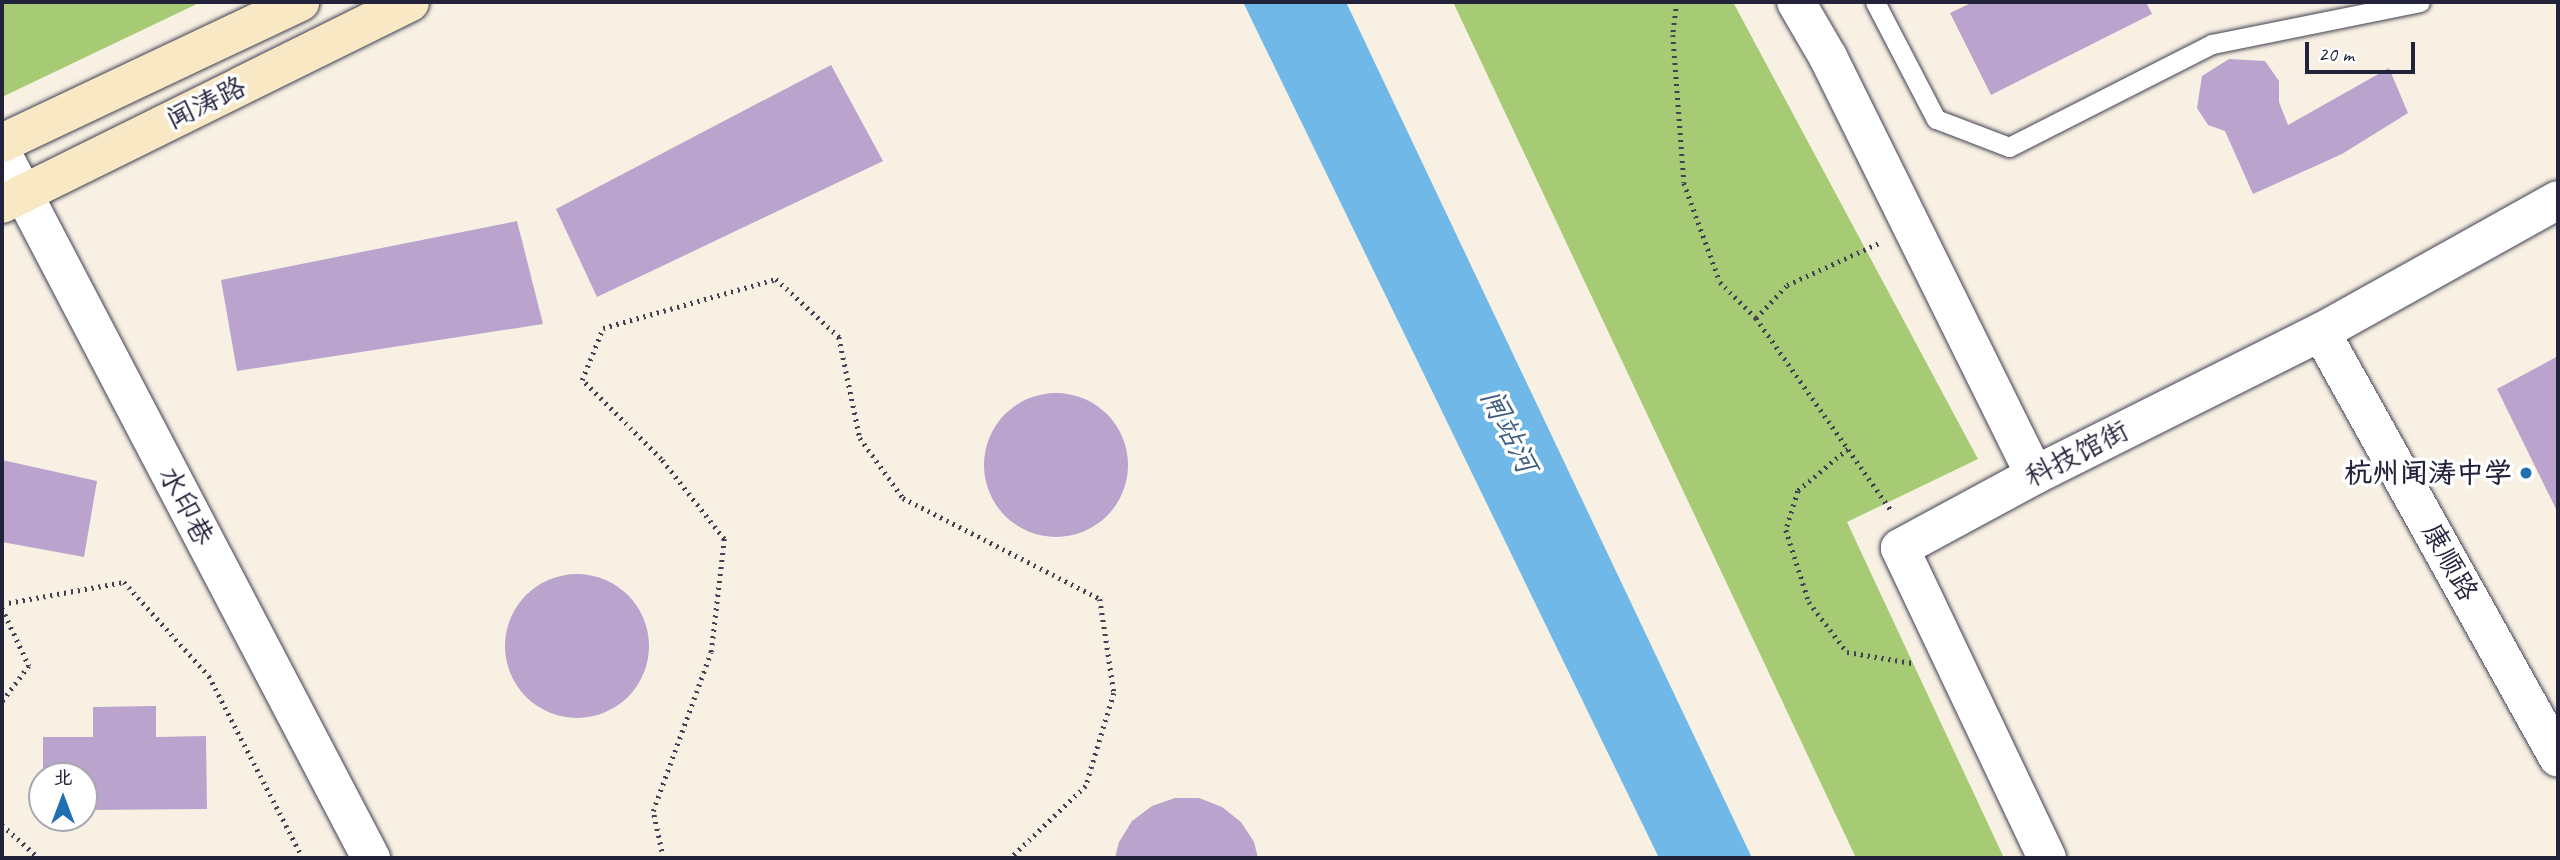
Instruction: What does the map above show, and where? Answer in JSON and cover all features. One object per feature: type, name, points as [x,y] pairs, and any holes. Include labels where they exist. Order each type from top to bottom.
[{"type":"main road","name":"闻涛路","points":[[2,143],[300,2]]},
{"type":"main road","name":"闻涛路","points":[[12,199],[410,2]]},
{"type":"street","points":[[1796,2],[1828,57],[2035,475]]},
{"type":"street","name":"水印巷","points":[[2,153],[12,199],[371,858]]},
{"type":"street","name":"科技馆街","points":[[1912,539],[2321,332],[2558,200]]},
{"type":"street","name":"康顺路","points":[[2321,332],[2558,757]]},
{"type":"street","points":[[1912,539],[1900,548],[2047,858]]},
{"type":"lane","points":[[1875,2],[1936,119],[2009,146],[2212,44],[2420,2]]},
{"type":"path","points":[[1677,2],[1673,35],[1684,183],[1720,282],[1756,318],[1912,539]]},
{"type":"path","points":[[1756,318],[1787,285],[1857,251],[1914,230]]},
{"type":"path","points":[[663,858],[653,811],[711,652],[724,539],[661,459],[582,380],[603,328],[776,279],[838,337],[860,438],[903,498],[1100,599],[1114,693],[1086,786],[1011,858]]},
{"type":"path","points":[[1848,449],[1798,491],[1786,530],[1809,602],[1847,652],[1907,663],[1954,663]]},
{"type":"path","points":[[2,702],[29,666],[2,606],[124,582],[209,676],[303,858]]},
{"type":"path","points":[[2,825],[39,858]]},
{"type":"green space","points":[[2,2],[201,2],[2,97]]},
{"type":"green space","points":[[1453,2],[1733,2],[1978,459],[1847,522],[2004,858],[1856,858]]},
{"type":"water","name":"闸站河","points":[[1243,2],[1346,2],[1752,858],[1659,858]]},
{"type":"building","points":[[1973,2],[2146,2],[2152,14],[1991,95],[1950,13]]},
{"type":"building","points":[[2229,59],[2265,61],[2279,81],[2279,102],[2288,125],[2389,68],[2408,113],[2342,154],[2253,194],[2225,131],[2208,125],[2197,108],[2202,76]]},
{"type":"building","points":[[831,65],[883,161],[597,297],[556,209]]},
{"type":"building","points":[[517,221],[543,324],[237,371],[221,280]]},
{"type":"building","points":[[2558,356],[2558,513],[2497,389]]},
{"type":"building","points":[[1056,393],[1084,398],[1107,414],[1123,437],[1128,465],[1123,493],[1107,516],[1084,532],[1056,537],[1028,532],[1005,516],[989,493],[984,465],[989,437],[1005,414],[1028,398]]},
{"type":"building","points":[[2,460],[97,481],[84,557],[2,542]]},
{"type":"building","points":[[577,574],[605,579],[628,595],[644,618],[649,646],[644,674],[628,697],[605,713],[577,718],[549,713],[526,697],[510,674],[505,646],[510,618],[526,595],[549,579]]},
{"type":"building","points":[[156,706],[156,737],[206,736],[207,809],[98,810],[98,762],[43,762],[43,737],[93,737],[93,707]]},
{"type":"building","points":[[1175,798],[1199,798],[1222,807],[1241,822],[1254,842],[1258,858],[1115,858],[1119,842],[1132,821],[1152,806]]},
{"type":"place","name":"杭州闻涛中学","points":[[2526,473]]}]
